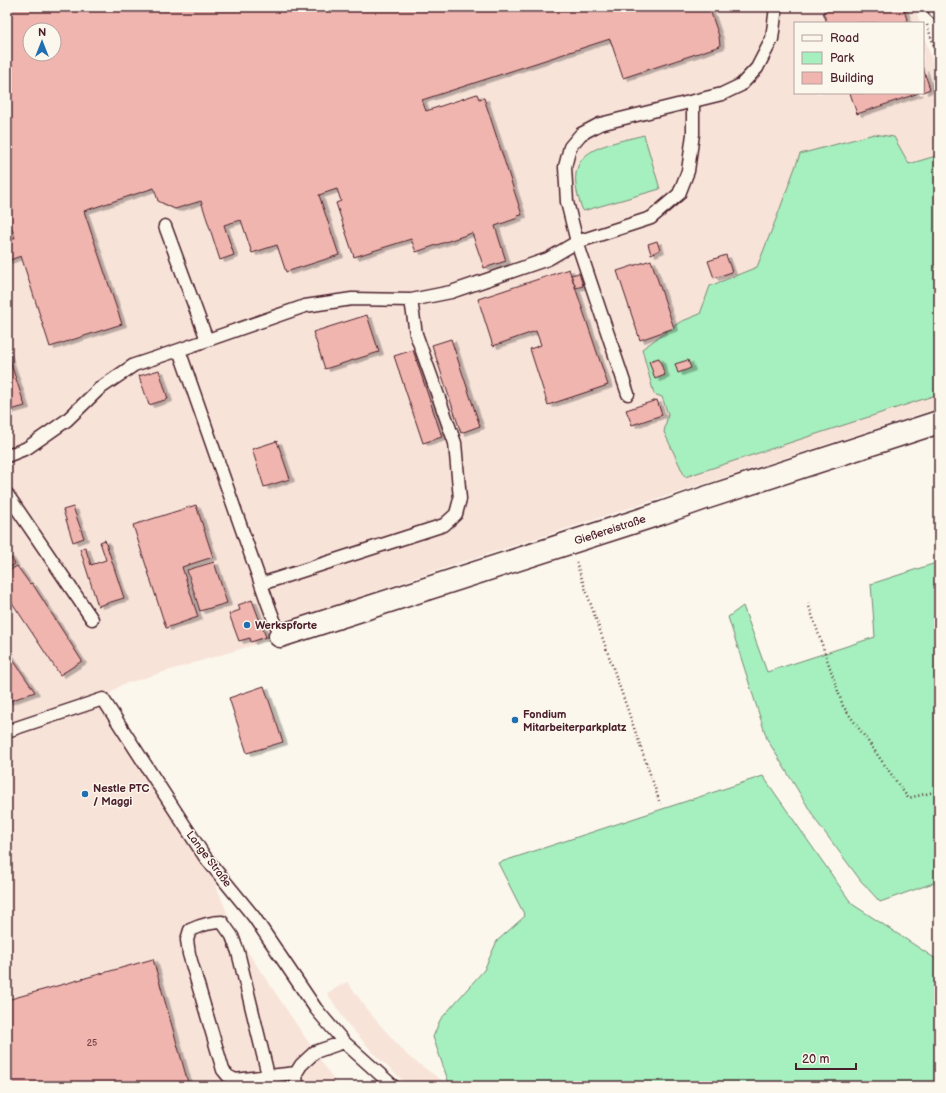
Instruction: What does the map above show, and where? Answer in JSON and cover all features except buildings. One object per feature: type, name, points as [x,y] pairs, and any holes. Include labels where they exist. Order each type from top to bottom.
[{"type":"street","name":"Gießereistraße","points":[[280,636],[939,422]]},
{"type":"lane","points":[[628,394],[577,242],[567,202],[564,167],[570,147],[581,134],[600,124],[722,94],[741,85],[757,68],[772,39],[776,7]]},
{"type":"lane","points":[[7,456],[27,448],[67,420],[99,389],[134,365],[305,306],[352,299],[411,300],[451,292],[548,259],[577,242],[650,218],[679,194],[688,171],[693,134],[693,101]]},
{"type":"lane","points":[[165,226],[207,340]]},
{"type":"lane","points":[[261,584],[444,525],[456,514],[460,499],[455,443],[416,334],[411,300]]},
{"type":"lane","points":[[179,350],[280,636]]},
{"type":"lane","points":[[7,494],[92,619]]},
{"type":"lane","name":"Lange Straße","points":[[7,731],[103,699],[205,857],[254,917],[316,1009],[344,1042],[393,1086]]},
{"type":"lane","points":[[268,1075],[240,959],[232,936],[222,922],[212,922],[200,925],[190,930],[187,940],[189,954],[223,1070],[228,1076],[235,1080],[268,1075],[296,1073]]},
{"type":"lane","points":[[297,1086],[296,1073],[301,1064],[315,1052],[344,1042]]},
{"type":"path","points":[[934,12],[939,62]]},
{"type":"path","points":[[569,543],[653,780],[660,804]]},
{"type":"path","points":[[808,603],[843,706],[908,798],[939,791]]},
{"type":"shaded area","points":[[7,7],[915,7],[920,22],[794,22],[794,94],[924,94],[924,35],[939,82],[939,408],[417,577],[291,621],[257,644],[121,685],[103,699],[205,857],[235,933],[338,1086],[7,1086]]},
{"type":"shaded area","points":[[347,982],[374,1018],[409,1057],[450,1086],[409,1086],[377,1057],[346,1022],[327,993]]},
{"type":"green space","points":[[874,134],[894,137],[909,164],[939,155],[939,394],[685,477],[664,432],[668,414],[662,397],[654,394],[642,349],[680,322],[700,314],[710,286],[757,267],[800,154]]},
{"type":"green space","points":[[644,135],[660,189],[583,211],[577,191],[576,175],[579,163],[587,155],[598,148],[611,143]]},
{"type":"green space","points":[[939,562],[939,881],[880,902],[861,881],[817,822],[767,739],[728,617],[743,606],[767,672],[875,637],[871,584]]},
{"type":"green space","points":[[763,776],[852,904],[939,961],[939,1086],[450,1086],[433,1037],[440,1020],[484,970],[497,941],[525,916],[498,863]]},
{"type":"place","name":"Werkspforte","points":[[247,625]]},
{"type":"place","name":"Fondium Mitarbeiterparkplatz","points":[[515,720]]},
{"type":"place","name":"Nestle PTC / Maggi","points":[[85,794]]}]
